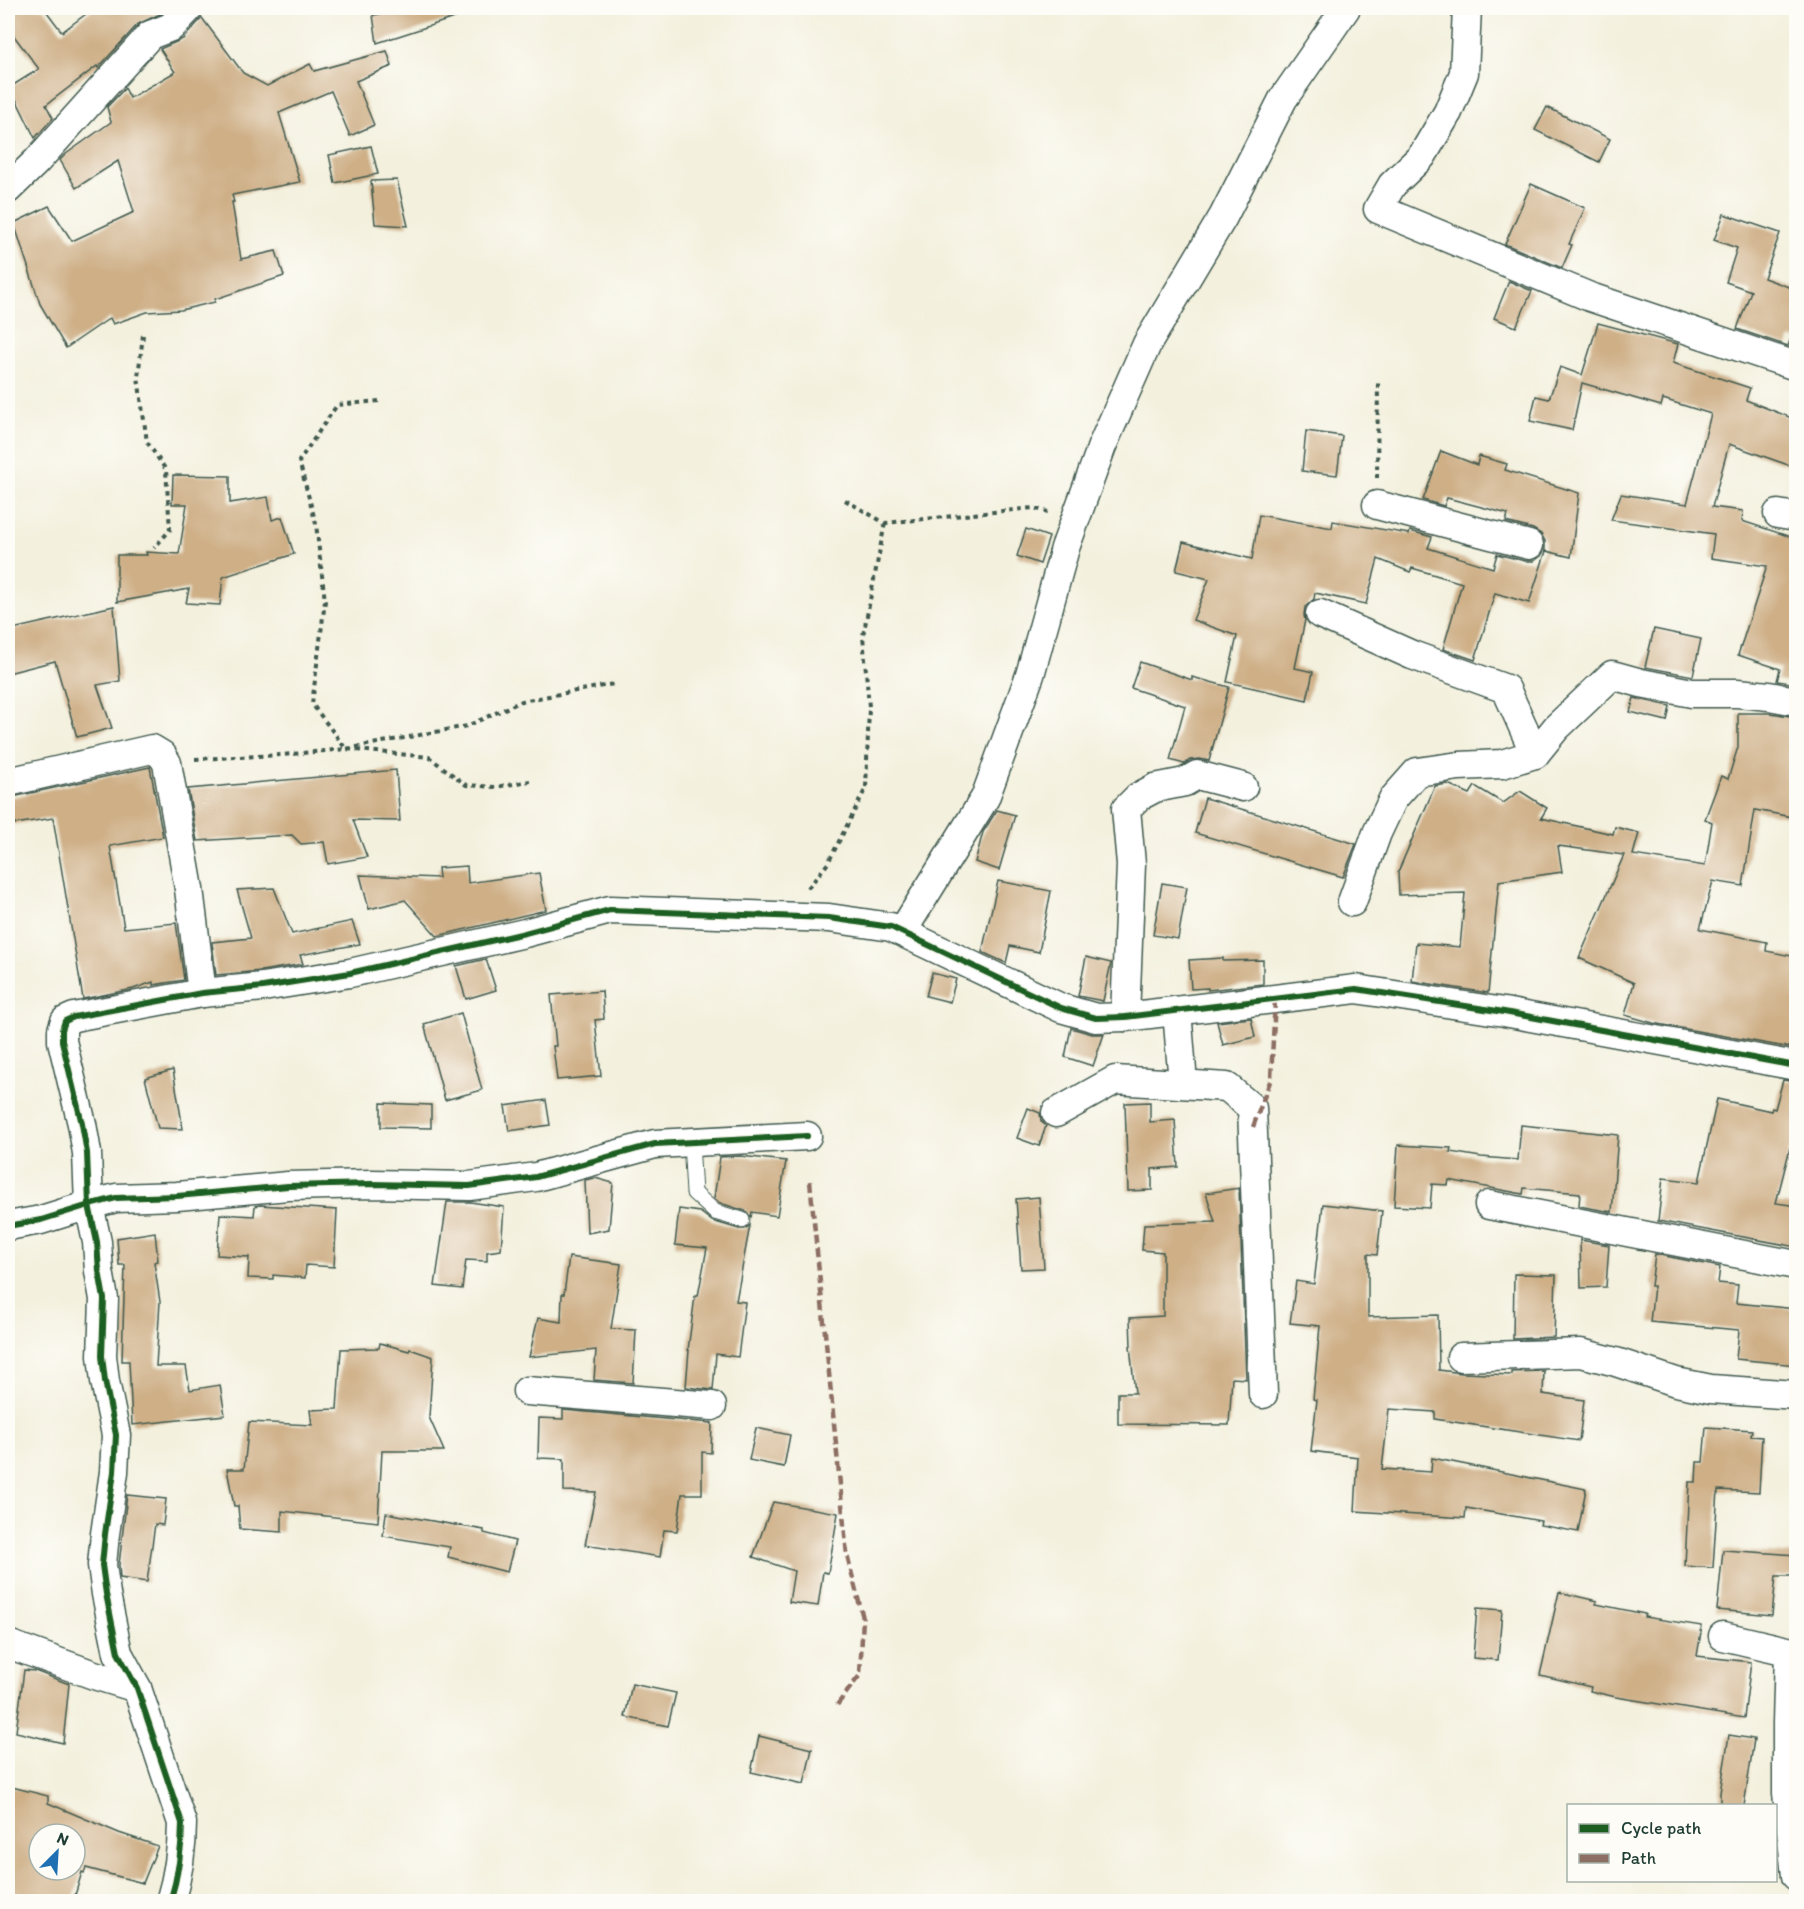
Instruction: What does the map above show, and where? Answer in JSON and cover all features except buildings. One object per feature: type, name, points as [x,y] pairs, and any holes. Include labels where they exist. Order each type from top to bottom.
[{"type":"street","points":[[8,189],[36,162],[150,35],[171,27],[189,8]]},
{"type":"street","points":[[902,932],[985,798],[1030,675],[1065,548],[1102,446],[1147,344],[1223,217],[1283,99],[1346,8]]},
{"type":"street","points":[[1467,8],[1464,73],[1448,112],[1422,156],[1392,185],[1378,209],[1590,297],[1797,366]]},
{"type":"street","points":[[1377,505],[1529,544]]},
{"type":"street","points":[[1320,614],[1412,655],[1506,689],[1535,754]]},
{"type":"street","points":[[1352,902],[1377,832],[1393,799],[1417,772],[1459,765],[1502,764],[1535,754],[1556,728],[1611,675],[1692,693],[1748,694],[1797,701]]},
{"type":"street","points":[[8,782],[152,750],[162,754],[167,763],[181,843],[202,993]]},
{"type":"street","points":[[1125,1017],[1131,864],[1126,809],[1138,797],[1155,788],[1185,782],[1197,775],[1243,787]]},
{"type":"street","points":[[170,1902],[176,1882],[182,1843],[182,1823],[137,1688],[118,1653],[102,1565],[114,1472],[116,1435],[102,1356],[104,1299],[97,1242],[89,1205],[87,1153],[62,1041],[62,1030],[66,1021],[74,1017],[202,993],[263,987],[350,973],[525,933],[610,910],[829,918],[891,927],[1061,1008],[1096,1018],[1125,1017],[1356,989],[1504,1012],[1797,1066]]},
{"type":"street","points":[[1177,1011],[1183,1083]]},
{"type":"street","points":[[1056,1113],[1115,1080],[1227,1087],[1252,1108],[1263,1394]]},
{"type":"street","points":[[8,1226],[41,1220],[116,1198],[177,1196],[288,1186],[372,1184],[469,1186],[536,1177],[655,1144],[807,1136]]},
{"type":"street","points":[[1489,1205],[1797,1265]]},
{"type":"street","points":[[1461,1357],[1581,1353],[1676,1382],[1711,1389],[1797,1395]]},
{"type":"street","points":[[527,1391],[712,1406]]},
{"type":"street","points":[[1723,1636],[1793,1652],[1787,1723],[1787,1793],[1797,1876]]},
{"type":"street","points":[[8,1644],[137,1688]]},
{"type":"lane","points":[[691,1142],[694,1193],[715,1212],[742,1220]]},
{"type":"path","points":[[143,335],[138,377],[147,442],[166,470],[170,530],[154,548]]},
{"type":"path","points":[[1377,505],[1378,383]]},
{"type":"path","points":[[379,401],[337,405],[299,460],[316,524],[325,601],[312,704],[346,749],[429,756],[466,785],[495,788],[530,781]]},
{"type":"path","points":[[845,500],[885,523],[1033,508],[1075,520]]},
{"type":"path","points":[[784,916],[828,863],[866,788],[869,707],[863,636],[885,523]]},
{"type":"path","points":[[188,759],[280,755],[346,749],[467,726],[522,701],[614,684]]},
{"type":"marked path","points":[[1253,1127],[1271,1079],[1275,999]]},
{"type":"marked path","points":[[810,1181],[847,1555],[863,1618],[860,1675],[837,1705]]},
{"type":"cycle path","points":[[8,1226],[41,1220],[89,1205],[87,1153],[62,1041],[65,1021],[74,1017],[202,993],[263,987],[350,973],[525,933],[610,910],[829,918],[891,927],[1061,1008],[1096,1018],[1125,1017],[1356,989],[1504,1012],[1796,1066]]},
{"type":"cycle path","points":[[170,1902],[179,1863],[182,1823],[137,1688],[118,1653],[102,1565],[114,1472],[116,1435],[102,1356],[104,1299],[97,1242],[89,1205],[116,1198],[177,1196],[288,1186],[372,1184],[469,1186],[536,1177],[655,1144],[807,1136]]}]
